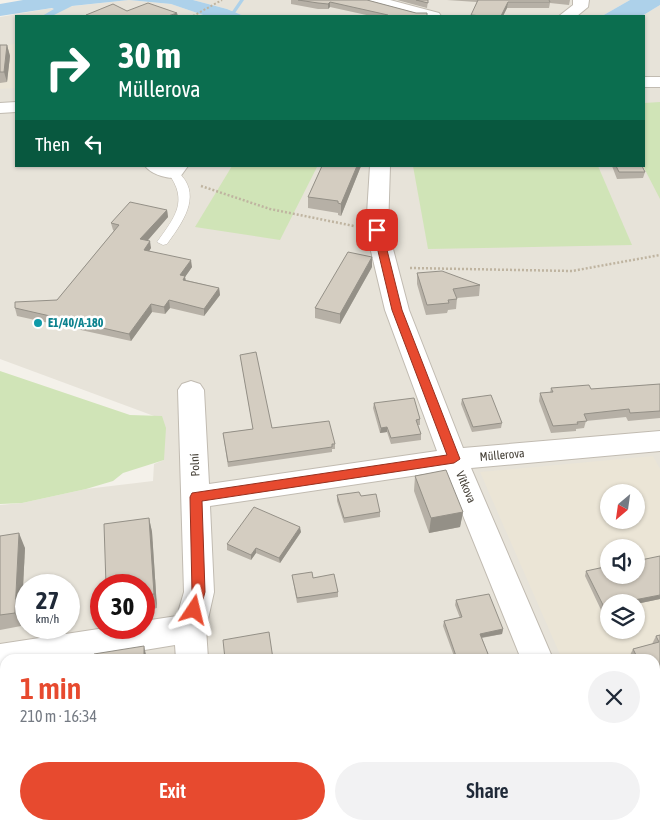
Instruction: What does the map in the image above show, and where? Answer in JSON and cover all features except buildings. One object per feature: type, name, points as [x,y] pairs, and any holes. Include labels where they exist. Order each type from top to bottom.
[{"type":"street","points":[[372,0],[430,15]]},
{"type":"street","points":[[568,15],[580,7],[581,0]]},
{"type":"street","points":[[645,82],[660,82]]},
{"type":"street","points":[[0,108],[15,107]]},
{"type":"street","name":"Vítkova","points":[[380,167],[377,230],[397,310],[454,459],[535,654]]},
{"type":"street","name":"Polní","points":[[72,654],[191,644],[199,592],[191,390]]},
{"type":"street","name":"Müllerova","points":[[196,497],[454,459],[660,442]]},
{"type":"lane","points":[[163,242],[177,222],[186,195],[180,180],[168,168]]},
{"type":"path","points":[[195,15],[222,0]]},
{"type":"path","points":[[168,168],[203,186],[270,209],[377,230]]},
{"type":"path","points":[[410,268],[572,271],[660,255]]},
{"type":"shaded area","points":[[129,0],[171,4],[203,15],[15,15],[15,167],[645,167],[644,15],[660,5],[660,654],[0,654],[0,505],[22,503],[86,489],[153,481],[154,464],[164,460],[162,416],[154,416],[0,359],[0,17],[46,9]]},
{"type":"shaded area","points":[[193,0],[630,0],[604,15],[242,15]]},
{"type":"shaded area","points":[[15,43],[15,88],[0,89],[0,48]]},
{"type":"shaded area","points":[[653,456],[660,469],[660,654],[560,654],[480,472]]},
{"type":"green space","points":[[660,102],[660,199],[644,167],[645,103]]},
{"type":"green space","points":[[231,167],[317,167],[280,240],[195,227]]},
{"type":"green space","points":[[413,167],[598,167],[632,245],[428,249]]},
{"type":"green space","points":[[0,371],[130,415],[162,416],[166,428],[164,460],[123,473],[113,481],[86,489],[22,503],[0,504]]},
{"type":"water","points":[[23,0],[129,0],[72,6],[54,15],[44,15],[54,9],[52,8],[0,16],[0,4]]},
{"type":"water","points":[[129,0],[193,0],[242,15],[203,15],[171,4]]},
{"type":"water","points":[[630,0],[660,0],[660,5],[644,15],[604,15]]},
{"type":"waterway","points":[[232,15],[242,0]]},
{"type":"place","name":"E1/40/A-180","points":[[38,323]]},
{"type":"route","points":[[194,610],[199,592],[196,497],[454,459],[397,310],[377,230]]}]
